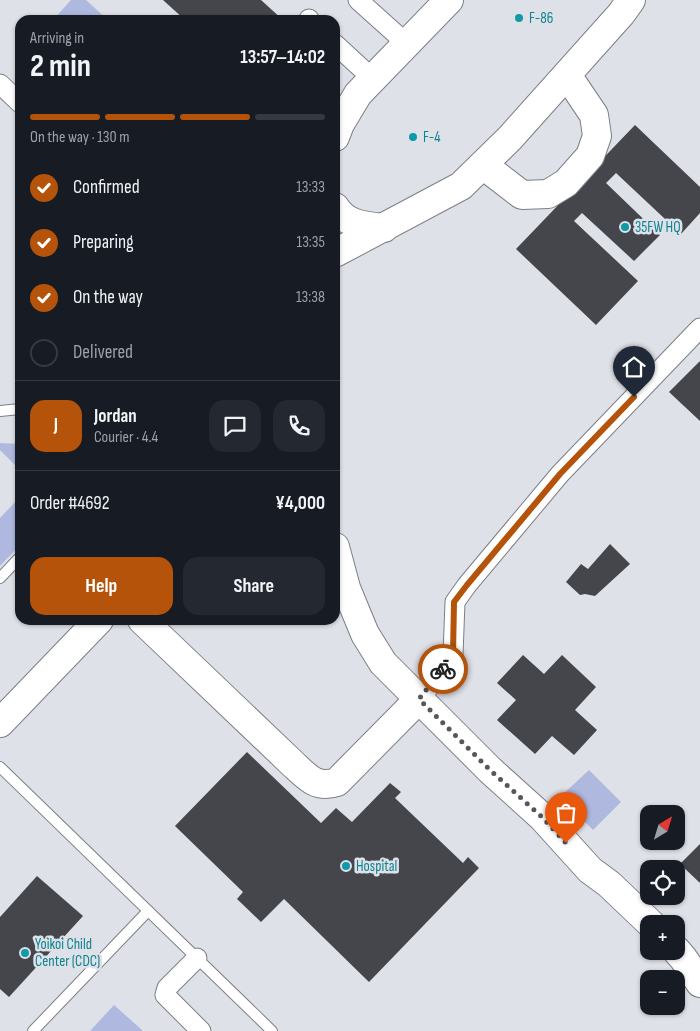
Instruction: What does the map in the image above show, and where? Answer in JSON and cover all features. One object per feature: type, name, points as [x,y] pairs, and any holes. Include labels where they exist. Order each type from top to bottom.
[{"type":"street","points":[[358,0],[407,44]]},
{"type":"street","points":[[340,124],[358,94],[449,0]]},
{"type":"street","points":[[340,250],[461,186],[510,138],[621,14],[631,0]]},
{"type":"street","points":[[340,49],[373,79]]},
{"type":"street","points":[[483,165],[522,195],[548,194],[566,183],[590,156],[597,136],[594,115],[566,75]]},
{"type":"street","points":[[0,84],[15,98]]},
{"type":"street","points":[[340,215],[358,225],[384,228]]},
{"type":"street","points":[[147,625],[292,764],[314,782],[328,785],[337,782],[419,699],[438,677],[453,655],[454,602],[467,585],[560,474],[700,328]]},
{"type":"street","points":[[340,566],[346,588],[365,634],[382,663],[490,770],[542,817],[590,870],[609,884],[642,915]]},
{"type":"street","points":[[0,723],[94,625]]},
{"type":"street","points":[[197,958],[167,988],[165,995],[201,1031]]},
{"type":"street","points":[[684,960],[700,983]]},
{"type":"lane","points":[[0,411],[15,410]]},
{"type":"lane","points":[[0,578],[15,563]]},
{"type":"lane","points":[[0,767],[272,1031]]},
{"type":"lane","points":[[33,1031],[148,911]]},
{"type":"shaded area","points":[[71,0],[86,0],[102,15],[58,15]]},
{"type":"shaded area","points":[[0,443],[15,444],[15,465],[0,450]]},
{"type":"shaded area","points":[[15,502],[15,550],[0,566],[0,518]]},
{"type":"shaded area","points":[[589,770],[621,802],[593,830],[560,797]]},
{"type":"shaded area","points":[[114,1005],[142,1030],[142,1031],[90,1031]]},
{"type":"building","points":[[163,0],[261,0],[278,15],[180,15]]},
{"type":"building","name":"35FW HQ","points":[[635,125],[700,187],[700,213],[681,234],[616,173],[606,183],[660,235],[634,261],[582,213],[574,221],[638,281],[596,325],[516,249]]},
{"type":"building","points":[[700,361],[700,421],[669,392]]},
{"type":"building","points":[[610,544],[630,564],[595,596],[580,595],[566,582],[581,564],[588,569]]},
{"type":"building","points":[[523,655],[544,674],[562,655],[596,687],[575,710],[597,730],[574,755],[552,736],[535,754],[497,720],[516,700],[497,683]]},
{"type":"building","name":"Hospital","points":[[247,752],[321,823],[336,808],[352,822],[390,783],[401,792],[395,798],[463,863],[468,857],[479,868],[369,982],[284,899],[261,922],[237,899],[243,892],[175,826]]},
{"type":"building","points":[[700,844],[700,883],[685,869],[684,860]]},
{"type":"building","name":"Yoikoi Child Center (CDC)","points":[[37,876],[83,916],[9,997],[0,989],[0,917]]},
{"type":"way so far","points":[[443,669],[419,699],[490,770],[542,817],[566,843]]},
{"type":"place","name":"F-86","points":[[519,18]]},
{"type":"place","name":"F-4","points":[[413,137]]},
{"type":"place","name":"35FW HQ","points":[[625,227]]},
{"type":"place","name":"Hospital","points":[[346,866]]},
{"type":"place","name":"Yoikoi Child Center (CDC)","points":[[25,953]]},
{"type":"route","points":[[443,669],[453,655],[454,602],[560,474],[634,397]]}]
